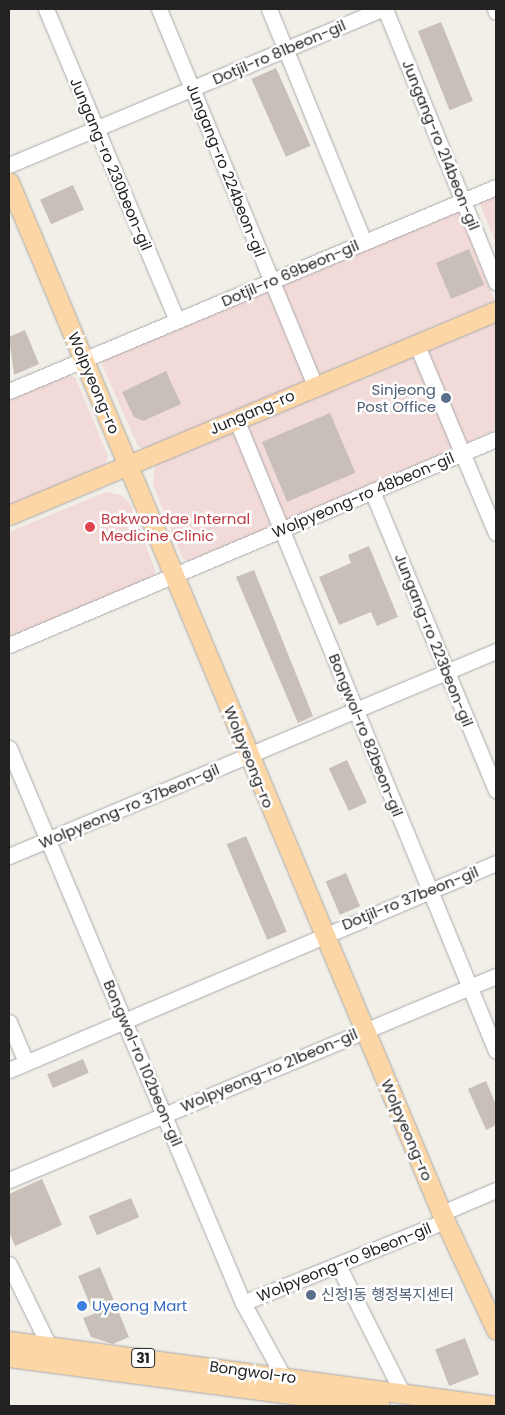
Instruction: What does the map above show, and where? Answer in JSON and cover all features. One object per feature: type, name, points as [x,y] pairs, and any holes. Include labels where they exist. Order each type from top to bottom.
[{"type":"main road","name":"Wolpyeong-ro","points":[[9,182],[176,575],[248,756],[364,1030],[444,1217],[496,1330]]},
{"type":"main road","name":"Jungang-ro","points":[[9,515],[236,418],[496,311]]},
{"type":"main road","name":"Bongwol-ro","points":[[9,1340],[237,1379],[281,1392],[403,1394],[496,1406]]},
{"type":"main road","points":[[9,1357],[237,1379]]},
{"type":"main road","points":[[281,1392],[380,1406]]},
{"type":"street","name":"Jungang-ro 230beon-gil","points":[[46,9],[176,320]]},
{"type":"street","name":"Jungang-ro 224beon-gil","points":[[159,9],[316,386]]},
{"type":"street","points":[[269,9],[364,242]]},
{"type":"street","name":"Dotjil-ro 81beon-gil","points":[[9,165],[384,9]]},
{"type":"street","name":"Jungang-ro 214beon-gil","points":[[384,9],[496,282]]},
{"type":"street","name":"Dotjil-ro 69beon-gil","points":[[9,392],[176,320],[496,187]]},
{"type":"street","points":[[416,343],[496,533]]},
{"type":"street","name":"Bongwol-ro 82beon-gil","points":[[236,418],[496,1051]]},
{"type":"street","name":"Wolpyeong-ro 48beon-gil","points":[[9,645],[496,439]]},
{"type":"street","name":"Jungang-ro 223beon-gil","points":[[372,491],[496,790]]},
{"type":"street","name":"Wolpyeong-ro 37beon-gil","points":[[9,856],[496,651]]},
{"type":"street","name":"Bongwol-ro 102beon-gil","points":[[9,748],[46,841],[126,1018],[164,1114],[281,1392]]},
{"type":"street","name":"Dotjil-ro 37beon-gil","points":[[9,1070],[323,933],[496,863]]},
{"type":"street","name":"Wolpyeong-ro 21beon-gil","points":[[9,1180],[496,976]]},
{"type":"street","points":[[9,1022],[26,1062]]},
{"type":"street","name":"Wolpyeong-ro 9beon-gil","points":[[243,1303],[338,1265],[444,1217],[496,1190]]},
{"type":"street","points":[[9,1264],[49,1346]]},
{"type":"street","points":[[338,1265],[403,1394]]},
{"type":"shaded area","points":[[496,194],[496,244],[479,202]]},
{"type":"shaded area","points":[[458,210],[495,301],[144,450],[138,446],[102,365],[104,359]]},
{"type":"shaded area","points":[[496,317],[496,430],[193,563],[183,559],[153,485],[155,465]]},
{"type":"shaded area","points":[[66,374],[75,377],[108,456],[105,466],[9,507],[9,399]]},
{"type":"shaded area","points":[[106,492],[121,495],[130,503],[155,570],[152,582],[9,641],[9,532]]},
{"type":"building","points":[[441,22],[473,101],[450,110],[418,31]]},
{"type":"building","points":[[276,68],[311,146],[286,157],[251,79]]},
{"type":"building","points":[[73,185],[84,210],[51,224],[40,200]]},
{"type":"building","points":[[469,249],[484,285],[451,299],[436,263]]},
{"type":"building","points":[[25,330],[39,364],[14,375],[9,337]]},
{"type":"building","points":[[166,371],[181,404],[143,421],[134,417],[122,392]]},
{"type":"building","points":[[330,413],[355,473],[287,502],[262,442]]},
{"type":"building","points":[[369,546],[398,617],[377,626],[371,612],[339,625],[319,577],[351,563],[348,555]]},
{"type":"building","points":[[254,570],[313,716],[298,723],[236,577]]},
{"type":"building","points":[[347,760],[367,803],[349,811],[329,768]]},
{"type":"building","points":[[246,836],[287,932],[267,940],[227,844]]},
{"type":"building","points":[[346,873],[360,906],[340,915],[326,882]]},
{"type":"building","points":[[83,1059],[89,1073],[53,1088],[47,1074]]},
{"type":"building","points":[[486,1081],[496,1105],[496,1125],[486,1130],[468,1089]]},
{"type":"building","points":[[42,1179],[62,1225],[15,1246],[9,1232],[9,1194]]},
{"type":"building","points":[[131,1198],[139,1217],[97,1235],[89,1216]]},
{"type":"building","points":[[100,1267],[129,1337],[113,1344],[91,1337],[83,1318],[94,1314],[78,1276]]},
{"type":"building","points":[[465,1338],[479,1374],[449,1386],[435,1349]]},
{"type":"place","name":"Sinjeong Post Office","points":[[446,398]]},
{"type":"place","name":"Bakwondae Internal Medicine Clinic","points":[[90,527]]},
{"type":"place","name":"신정1동 행정복지센터","points":[[311,1295]]},
{"type":"place","name":"Uyeong Mart","points":[[82,1306]]}]
